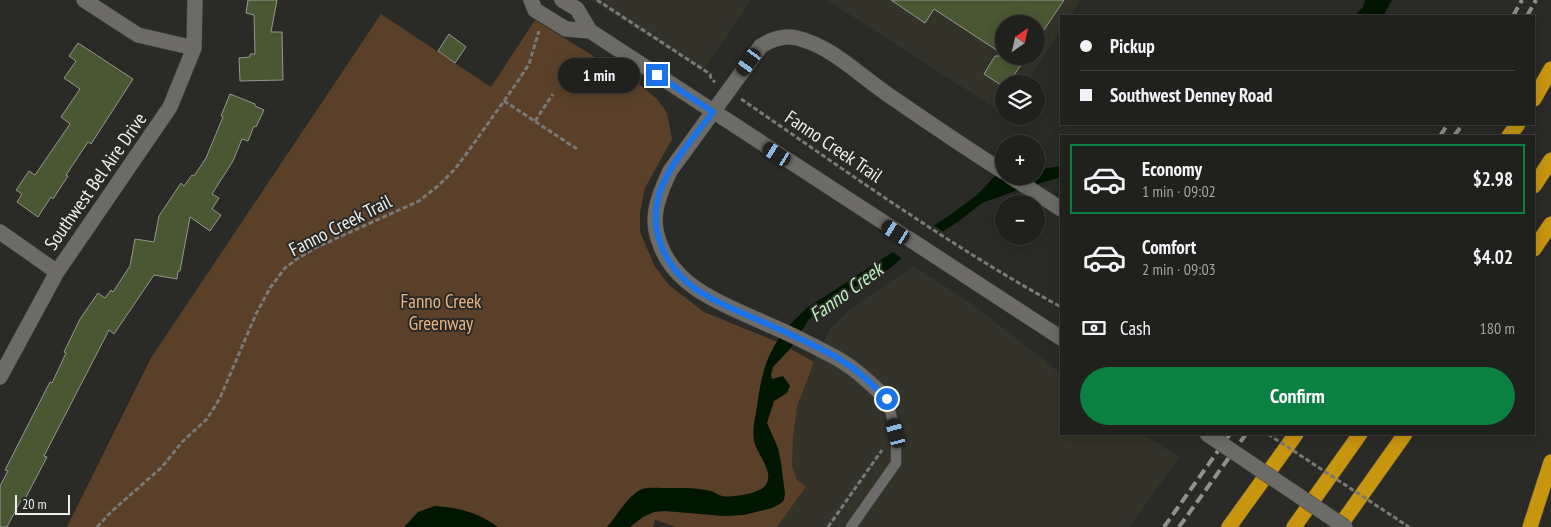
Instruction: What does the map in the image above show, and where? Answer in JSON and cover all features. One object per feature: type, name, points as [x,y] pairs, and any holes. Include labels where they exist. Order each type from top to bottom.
[{"type":"highway","points":[[1535,97],[1551,69]]},
{"type":"highway","points":[[1535,184],[1551,160]]},
{"type":"highway","points":[[1535,248],[1551,224]]},
{"type":"highway","points":[[1228,527],[1295,435]]},
{"type":"highway","points":[[1294,527],[1359,435]]},
{"type":"highway","points":[[1338,527],[1404,435]]},
{"type":"highway","points":[[1530,527],[1551,462]]},
{"type":"street","points":[[84,0],[138,35],[194,48]]},
{"type":"street","name":"Southwest Bel Aire Drive","points":[[0,377],[57,272],[170,107],[194,48],[196,0]]},
{"type":"street","points":[[531,0],[535,10],[566,29],[590,31]]},
{"type":"street","points":[[562,0],[577,9],[590,31],[1060,337]]},
{"type":"street","points":[[887,399],[862,374],[828,353],[727,306],[697,289],[678,273],[664,255],[657,234],[655,212],[663,186],[670,171],[761,46],[775,38],[796,38],[818,46],[842,60],[885,93],[995,166]]},
{"type":"street","points":[[1024,185],[1057,206]]},
{"type":"street","points":[[0,232],[57,272]]},
{"type":"street","points":[[1208,435],[1345,527]]},
{"type":"lane","points":[[851,527],[896,463],[896,433],[887,399]]},
{"type":"path","name":"Fanno Creek Trail","points":[[598,0],[710,74],[711,79],[887,199],[993,269],[1060,306]]},
{"type":"path","name":"Fanno Creek Trail","points":[[97,527],[110,512],[162,467],[182,442],[207,419],[220,398],[243,343],[276,278],[285,268],[315,248],[419,201],[429,194],[455,169],[529,64],[540,27]]},
{"type":"path","points":[[535,121],[553,94]]},
{"type":"path","points":[[504,101],[577,149]]},
{"type":"path","points":[[1270,435],[1409,527]]},
{"type":"path","points":[[828,527],[882,449],[883,444]]},
{"type":"path","points":[[843,506],[847,509]]},
{"type":"shaded area","points":[[591,0],[751,0],[703,71]]},
{"type":"shaded area","points":[[827,0],[1081,0],[1071,15],[1060,15],[1060,32],[1045,55],[1045,15],[995,15],[995,65],[1038,65],[1032,75],[995,75],[995,108]]},
{"type":"shaded area","points":[[914,266],[969,302],[1060,372],[1060,435],[1146,435],[1179,457],[1130,527],[777,527],[806,488],[797,480],[792,466],[797,407],[814,362],[830,329],[851,308]]},
{"type":"green space","name":"Fanno Creek Greenway","points":[[381,14],[491,87],[535,20],[639,84],[657,99],[667,113],[672,139],[645,188],[640,212],[640,232],[655,267],[669,285],[704,312],[782,344],[814,362],[797,407],[793,440],[792,466],[797,480],[806,487],[777,527],[676,527],[655,520],[653,527],[67,527],[151,358]]},
{"type":"water","points":[[1365,0],[1392,0],[1384,15],[1355,15],[1363,7]]},
{"type":"water","points":[[1060,166],[1060,177],[1045,182],[1045,169]]},
{"type":"water","name":"Fanno Creek","points":[[995,176],[995,185],[1035,185],[1004,195],[995,195],[995,198],[982,203],[889,269],[839,297],[809,319],[790,349],[773,367],[772,379],[783,376],[790,386],[787,393],[774,401],[767,423],[778,448],[781,463],[785,494],[784,500],[780,504],[744,515],[723,516],[665,511],[654,512],[643,517],[630,527],[607,527],[630,498],[642,489],[693,488],[711,491],[722,496],[732,496],[744,495],[762,489],[768,481],[768,475],[755,445],[753,436],[754,423],[766,363],[785,330],[807,308],[950,215],[977,195]]},
{"type":"water","points":[[435,506],[468,512],[498,527],[404,527],[418,512]]},
{"type":"pier","points":[[932,224],[945,233],[904,260],[891,251]]},
{"type":"building","points":[[248,0],[277,0],[271,32],[282,32],[283,80],[240,81],[239,58],[250,57],[250,54],[255,54],[254,15],[246,13]]},
{"type":"building","points":[[891,0],[1064,0],[1045,28],[1045,15],[995,15],[995,49],[934,9],[925,23]]},
{"type":"building","points":[[449,34],[466,47],[455,63],[438,51]]},
{"type":"building","points":[[78,43],[133,79],[91,144],[88,142],[53,199],[51,197],[38,217],[17,202],[22,194],[16,190],[29,171],[35,175],[70,124],[61,117],[80,89],[64,78],[76,61],[69,56]]},
{"type":"building","points":[[995,56],[995,65],[1021,65],[1014,75],[995,75],[995,81],[984,74]]},
{"type":"building","points":[[230,94],[255,104],[255,106],[264,110],[256,127],[254,126],[248,141],[242,139],[233,161],[212,194],[219,198],[212,209],[221,215],[210,231],[190,217],[177,279],[154,275],[114,334],[109,330],[44,456],[47,457],[24,501],[21,500],[7,527],[0,527],[0,486],[8,471],[5,470],[50,382],[52,383],[80,319],[98,293],[105,298],[111,290],[113,292],[130,266],[135,239],[154,242],[159,216],[181,183],[184,186],[192,175],[194,176],[206,158],[223,117],[221,116]]},
{"type":"railway","points":[[1514,15],[1522,0]]},
{"type":"railway","points":[[1528,15],[1536,0]]},
{"type":"railway","points":[[1441,135],[1447,125]]},
{"type":"railway","points":[[1455,135],[1462,125]]},
{"type":"railway","points":[[1164,527],[1229,435]]},
{"type":"railway","points":[[1179,527],[1245,435]]},
{"type":"route","points":[[657,75],[713,112],[670,171],[660,194],[655,212],[657,234],[664,255],[678,273],[697,289],[727,306],[839,359],[862,374],[887,399]]}]
